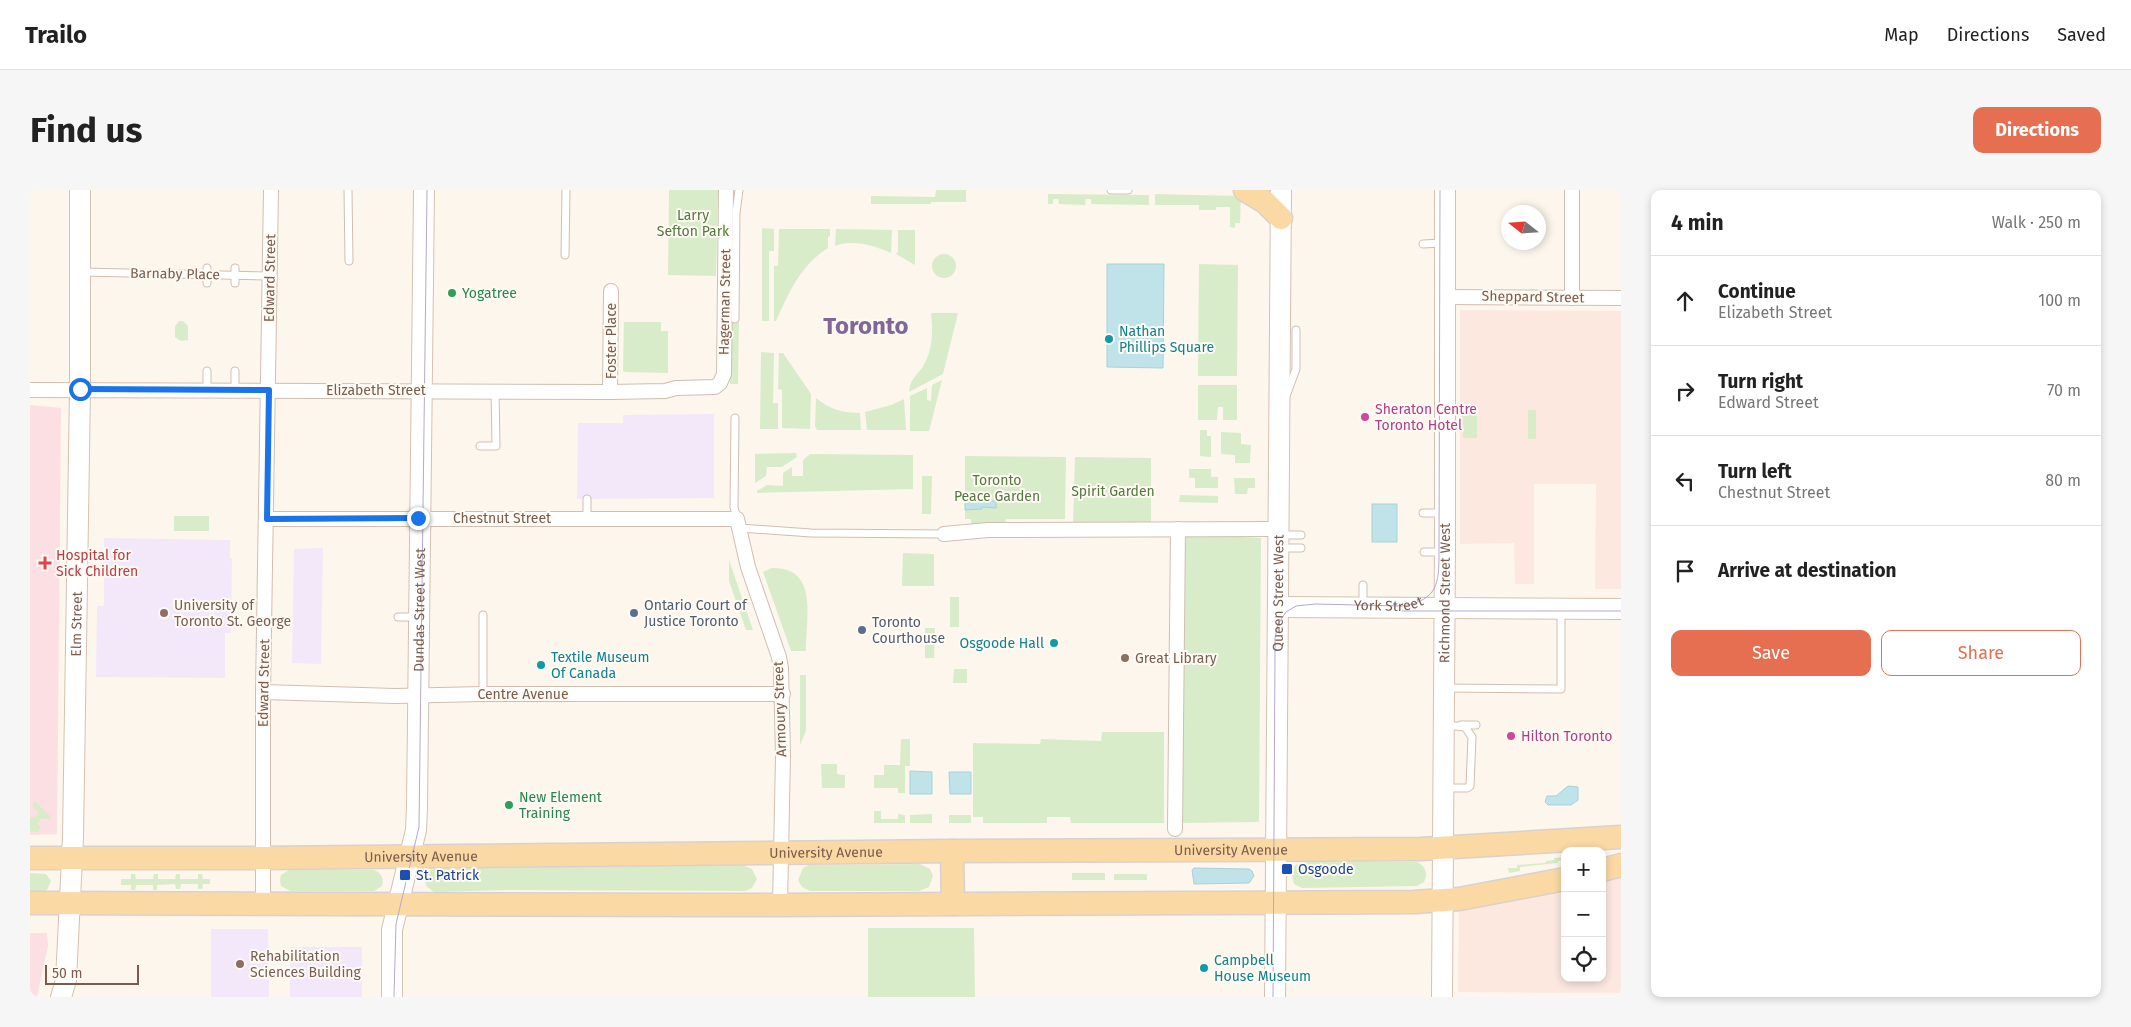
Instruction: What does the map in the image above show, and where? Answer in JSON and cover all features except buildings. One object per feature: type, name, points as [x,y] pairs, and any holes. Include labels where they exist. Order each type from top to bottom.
[{"type":"main road","name":"Elm Street","points":[[66,991],[73,858],[80,389],[80,190]]},
{"type":"main road","name":"Dundas Street West","points":[[392,997],[392,930],[416,830],[417,813],[424,190]]},
{"type":"main road","points":[[1245,190],[1265,202],[1281,218]]},
{"type":"main road","name":"Queen Street West","points":[[1275,997],[1281,190]]},
{"type":"main road","name":"Richmond Street West","points":[[1442,997],[1443,788],[1451,725],[1444,688],[1445,190]]},
{"type":"main road","name":"York Street","points":[[1278,607],[1621,609]]},
{"type":"main road","name":"University Avenue","points":[[30,858],[263,858],[1443,848],[1621,837]]},
{"type":"main road","points":[[952,851],[953,904]]},
{"type":"main road","points":[[1606,869],[1621,865]]},
{"type":"main road","points":[[30,903],[780,905],[1442,901],[1561,880]]},
{"type":"street","name":"Edward Street","points":[[263,905],[271,190]]},
{"type":"street","name":"Hagerman Street","points":[[720,384],[724,374],[726,190]]},
{"type":"street","points":[[1572,190],[1572,298]]},
{"type":"street","name":"Foster Place","points":[[610,392],[611,291]]},
{"type":"street","name":"Sheppard Street","points":[[1445,297],[1621,298]]},
{"type":"street","name":"Elizabeth Street","points":[[30,390],[235,389],[665,392],[676,388],[712,387],[720,384]]},
{"type":"street","name":"Chestnut Street","points":[[267,519],[587,519],[738,524]]},
{"type":"street","name":"Armoury Street","points":[[738,524],[748,567],[779,657],[783,694],[780,905]]},
{"type":"street","points":[[1175,830],[1178,529]]},
{"type":"street","points":[[944,534],[978,530],[1178,529],[1279,538]]},
{"type":"street","name":"Centre Avenue","points":[[264,692],[418,695],[783,694]]},
{"type":"lane","points":[[348,190],[349,261]]},
{"type":"lane","points":[[565,255],[566,190]]},
{"type":"lane","points":[[735,319],[736,213],[739,190]]},
{"type":"lane","points":[[1111,190],[1128,190]]},
{"type":"lane","points":[[1423,244],[1445,243]]},
{"type":"lane","name":"Barnaby Place","points":[[80,272],[270,276]]},
{"type":"lane","points":[[1280,413],[1296,370],[1296,330]]},
{"type":"lane","points":[[235,370],[235,389]]},
{"type":"lane","points":[[207,371],[207,389]]},
{"type":"lane","points":[[480,446],[496,446],[495,391]]},
{"type":"lane","points":[[735,418],[734,508],[738,524],[827,533],[944,534]]},
{"type":"lane","points":[[587,499],[587,519]]},
{"type":"lane","points":[[1423,513],[1445,513]]},
{"type":"lane","points":[[1279,538],[1301,535]]},
{"type":"lane","points":[[1279,538],[1301,548]]},
{"type":"lane","points":[[1424,552],[1445,552]]},
{"type":"lane","points":[[1363,585],[1363,608]]},
{"type":"lane","points":[[1444,688],[1561,689],[1561,609]]},
{"type":"lane","points":[[483,615],[483,694]]},
{"type":"lane","points":[[398,617],[419,618]]},
{"type":"lane","points":[[1451,725],[1476,725]]},
{"type":"lane","points":[[1443,788],[1471,788],[1472,737],[1465,727],[1451,725]]},
{"type":"shaded area","points":[[1460,310],[1621,311],[1621,589],[1595,589],[1596,484],[1534,484],[1534,584],[1515,584],[1514,543],[1460,544]]},
{"type":"shaded area","name":"Hospital for Sick Children","points":[[30,405],[61,408],[57,834],[30,835]]},
{"type":"shaded area","points":[[714,414],[714,498],[577,499],[578,423],[623,423],[623,415]]},
{"type":"shaded area","name":"University of Toronto St. George","points":[[104,538],[230,540],[230,558],[232,559],[231,633],[225,633],[225,678],[96,677],[97,606],[104,606]]},
{"type":"shaded area","name":"University of Toronto St. George","points":[[323,548],[321,664],[292,663],[294,549]]},
{"type":"shaded area","points":[[1621,878],[1621,993],[1458,992],[1459,899],[1561,886],[1561,982],[1606,982],[1606,880]]},
{"type":"shaded area","name":"Rehabilitation Sciences Building","points":[[211,929],[268,929],[269,997],[211,997]]},
{"type":"shaded area","points":[[30,933],[47,933],[48,946],[37,997],[30,997]]},
{"type":"shaded area","points":[[290,947],[362,947],[362,997],[290,997]]},
{"type":"green space","name":"Larry Sefton Park","points":[[669,190],[718,190],[716,276],[668,275]]},
{"type":"green space","points":[[936,190],[966,190],[966,202],[871,204],[871,196],[935,197]]},
{"type":"green space","points":[[1048,194],[1149,195],[1149,205],[1091,204],[1091,199],[1086,199],[1085,205],[1059,204],[1058,199],[1053,199],[1053,204],[1048,204]]},
{"type":"green space","points":[[1155,194],[1241,196],[1240,223],[1235,223],[1235,228],[1230,227],[1230,207],[1216,207],[1216,210],[1199,210],[1199,205],[1155,205]]},
{"type":"green space","points":[[762,228],[774,229],[774,251],[769,251],[769,321],[762,321]]},
{"type":"green space","points":[[779,229],[830,229],[830,236],[828,237],[828,248],[803,271],[791,290],[776,321],[774,321],[774,266],[778,266]]},
{"type":"green space","points":[[836,229],[892,230],[891,253],[857,243],[835,246]]},
{"type":"green space","points":[[898,230],[915,230],[915,265],[896,254],[898,252]]},
{"type":"green space","points":[[944,254],[952,258],[956,266],[952,274],[944,278],[936,274],[932,266],[936,258]]},
{"type":"green space","points":[[1199,264],[1238,265],[1237,376],[1198,376]]},
{"type":"green space","points":[[931,313],[958,313],[943,374],[909,392],[915,376],[926,362],[930,348],[932,334]]},
{"type":"green space","points":[[731,319],[739,319],[738,384],[730,384]]},
{"type":"green space","points":[[179,321],[183,321],[188,326],[188,340],[181,341],[175,337],[175,326]]},
{"type":"green space","points":[[624,322],[661,322],[661,331],[668,331],[668,373],[623,371]]},
{"type":"green space","points":[[761,352],[774,353],[773,403],[778,403],[778,429],[760,429]]},
{"type":"green space","points":[[779,353],[783,353],[811,394],[810,429],[782,428],[782,390],[778,389]]},
{"type":"green space","points":[[942,380],[929,431],[910,431],[910,396],[927,388],[927,400],[931,401],[932,385]]},
{"type":"green space","points":[[1198,385],[1237,385],[1237,420],[1223,420],[1223,407],[1218,407],[1217,420],[1198,420]]},
{"type":"green space","points":[[816,398],[836,410],[860,413],[861,430],[817,430],[815,426]]},
{"type":"green space","points":[[904,399],[906,430],[867,430],[865,412],[891,405]]},
{"type":"green space","points":[[1528,410],[1536,410],[1536,439],[1528,439]]},
{"type":"green space","points":[[1477,413],[1477,438],[1463,438],[1463,414]]},
{"type":"green space","points":[[1200,430],[1207,430],[1207,436],[1211,436],[1211,457],[1200,456]]},
{"type":"green space","points":[[1221,432],[1241,433],[1241,444],[1251,445],[1250,463],[1235,463],[1235,455],[1221,454]]},
{"type":"green space","points":[[796,453],[797,457],[782,467],[767,467],[766,476],[755,483],[755,454]]},
{"type":"green space","points":[[810,454],[913,455],[913,489],[757,493],[757,491],[767,485],[783,486],[783,473],[792,467],[792,476],[803,476],[803,460]]},
{"type":"green space","name":"Toronto Peace Garden","points":[[965,456],[1066,457],[1065,519],[1006,519],[1005,524],[971,524],[971,519],[965,519]]},
{"type":"green space","name":"Spirit Garden","points":[[1075,457],[1151,458],[1151,523],[1073,524]]},
{"type":"green space","points":[[1189,469],[1211,469],[1211,477],[1218,477],[1218,488],[1195,488],[1195,478],[1189,478]]},
{"type":"green space","points":[[922,476],[932,476],[931,514],[922,514]]},
{"type":"green space","points":[[1234,478],[1255,478],[1255,488],[1248,488],[1247,494],[1235,494]]},
{"type":"green space","points":[[1180,495],[1218,496],[1218,503],[1179,502]]},
{"type":"green space","points":[[174,516],[209,516],[209,531],[174,531]]},
{"type":"green space","points":[[1183,534],[1261,538],[1259,822],[1183,823]]},
{"type":"green space","points":[[903,553],[934,554],[934,586],[902,586]]},
{"type":"green space","points":[[729,560],[753,630],[746,630],[729,581]]},
{"type":"green space","points":[[772,568],[787,570],[797,576],[803,585],[807,597],[808,610],[806,651],[791,651],[763,572]]},
{"type":"green space","points":[[950,597],[959,597],[959,627],[950,627]]},
{"type":"green space","points":[[925,628],[935,628],[934,658],[925,658]]},
{"type":"green space","points":[[954,669],[967,669],[967,683],[953,683]]},
{"type":"green space","points":[[800,675],[806,675],[806,731],[800,745]]},
{"type":"green space","points":[[1102,732],[1164,732],[1164,823],[1071,823],[1070,817],[1047,817],[1047,823],[983,823],[983,817],[973,817],[973,743],[1040,744],[1041,739],[1101,741]]},
{"type":"green space","points":[[901,739],[910,739],[910,766],[905,766],[905,793],[898,793],[898,788],[874,788],[874,775],[884,775],[884,765],[900,765]]},
{"type":"green space","points":[[821,764],[837,764],[837,774],[845,775],[845,788],[822,788]]},
{"type":"green space","points":[[35,801],[51,817],[49,820],[46,818],[41,819],[37,824],[41,826],[38,832],[30,831],[30,817],[35,817],[39,813],[32,805]]},
{"type":"green space","points":[[874,811],[881,811],[881,819],[898,819],[898,814],[905,815],[905,823],[874,823]]},
{"type":"green space","points":[[932,814],[932,823],[910,823],[910,815]]},
{"type":"green space","points":[[949,815],[971,815],[971,823],[949,823]]},
{"type":"green space","points":[[1561,857],[1561,861],[1558,861],[1558,863],[1520,867],[1520,871],[1509,873],[1508,868],[1517,868],[1517,865],[1545,863],[1546,861],[1554,860],[1554,858]]},
{"type":"green space","points":[[1302,862],[1417,862],[1424,868],[1426,876],[1424,882],[1417,886],[1302,888],[1294,884],[1292,875],[1294,866]]},
{"type":"green space","points":[[920,864],[930,869],[933,876],[929,887],[919,891],[810,891],[802,887],[798,880],[803,868],[809,865]]},
{"type":"green space","points":[[742,865],[752,869],[757,879],[752,888],[745,891],[505,890],[434,892],[425,883],[428,873],[435,868]]},
{"type":"green space","points":[[289,870],[374,870],[381,875],[383,883],[382,886],[374,891],[290,891],[281,886],[280,881],[281,875]]},
{"type":"green space","points":[[30,873],[46,874],[51,881],[47,890],[43,892],[30,892]]},
{"type":"green space","points":[[1072,873],[1105,873],[1105,880],[1072,880]]},
{"type":"green space","points":[[131,874],[135,874],[136,879],[153,879],[154,874],[158,874],[158,879],[175,879],[176,874],[180,874],[180,879],[198,879],[198,874],[202,874],[203,879],[210,879],[210,884],[203,884],[202,889],[198,889],[198,884],[181,884],[180,889],[176,889],[175,884],[157,885],[157,890],[153,890],[153,885],[136,885],[135,890],[131,890],[131,885],[121,885],[121,879],[131,879]]},
{"type":"green space","points":[[1114,874],[1147,874],[1147,880],[1114,880]]},
{"type":"green space","points":[[868,928],[974,928],[975,997],[868,997]]},
{"type":"water","points":[[1107,264],[1164,264],[1163,368],[1107,367]]},
{"type":"water","points":[[965,501],[996,501],[996,508],[982,507],[982,509],[965,510]]},
{"type":"water","points":[[1372,504],[1397,504],[1397,542],[1372,542]]},
{"type":"water","points":[[910,771],[932,772],[932,794],[910,794]]},
{"type":"water","points":[[949,772],[971,772],[971,794],[950,794]]},
{"type":"water","points":[[1568,786],[1578,787],[1578,800],[1571,805],[1548,805],[1545,802],[1547,796],[1556,796]]},
{"type":"water","points":[[1194,868],[1249,869],[1254,876],[1249,883],[1194,884],[1192,870]]},
{"type":"tram line","points":[[394,997],[396,924],[419,827],[427,190]]},
{"type":"tram line","points":[[1273,997],[1275,638],[1278,624],[1286,612],[1296,606],[1315,604],[1402,606],[1414,603],[1430,595],[1437,582],[1439,552],[1440,190]]},
{"type":"tram line","points":[[1402,611],[1621,611]]},
{"type":"place","name":"Yogatree","points":[[452,293]]},
{"type":"place","name":"Nathan Phillips Square","points":[[1109,339]]},
{"type":"place","name":"Sheraton Centre Toronto Hotel","points":[[1365,417]]},
{"type":"place","name":"Hospital for Sick Children","points":[[45,563]]},
{"type":"place","name":"University of Toronto St. George","points":[[164,613]]},
{"type":"place","name":"Ontario Court of Justice Toronto","points":[[634,613]]},
{"type":"place","name":"Toronto Courthouse","points":[[862,630]]},
{"type":"place","name":"Osgoode Hall","points":[[1054,643]]},
{"type":"place","name":"Great Library","points":[[1125,658]]},
{"type":"place","name":"Textile Museum Of Canada","points":[[541,665]]},
{"type":"place","name":"Hilton Toronto","points":[[1511,736]]},
{"type":"place","name":"New Element Training","points":[[509,805]]},
{"type":"place","name":"Osgoode","points":[[1287,869]]},
{"type":"place","name":"St. Patrick","points":[[405,875]]},
{"type":"place","name":"Rehabilitation Sciences Building","points":[[240,964]]},
{"type":"place","name":"Campbell House Museum","points":[[1204,968]]},
{"type":"district","name":"Toronto","points":[[866,326]]},
{"type":"route","points":[[80,389],[269,390],[267,519],[418,518]]}]
